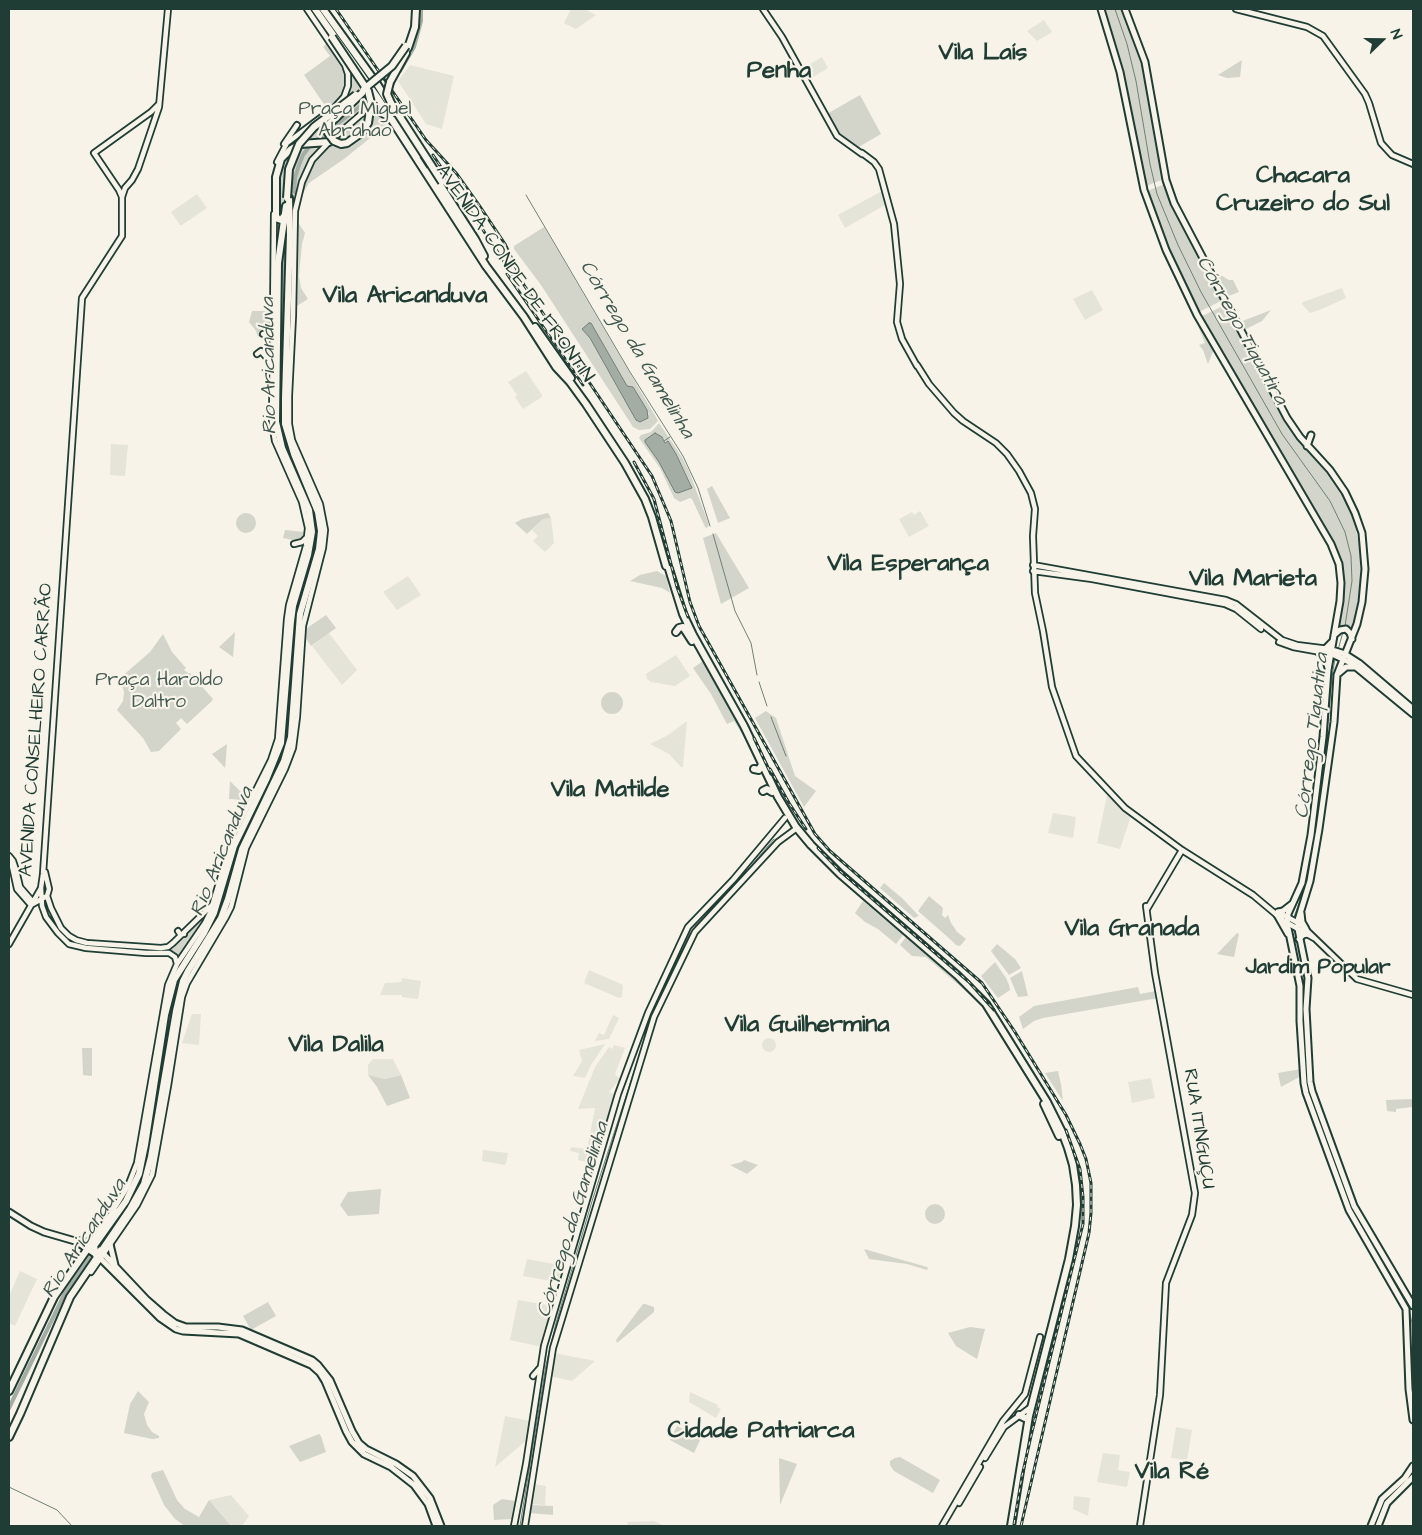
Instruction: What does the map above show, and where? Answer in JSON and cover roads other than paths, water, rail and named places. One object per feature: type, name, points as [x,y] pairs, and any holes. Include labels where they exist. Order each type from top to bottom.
[{"type":"highway","points":[[314,9],[368,91],[371,108],[368,123],[358,136],[344,144],[334,142],[328,134],[329,124],[362,93]]},
{"type":"highway","name":"AVENIDA CONDE DE FRONTIN","points":[[314,9],[377,97],[486,266],[529,323],[547,354],[585,403],[635,480],[652,517],[683,614],[744,726],[789,819]]},
{"type":"highway","name":"AVENIDA CONDE DE FRONTIN","points":[[323,9],[375,81],[499,280],[528,316],[590,403],[640,481],[654,513],[678,609],[696,646],[751,743],[772,792],[789,819]]},
{"type":"highway","points":[[415,9],[415,27],[406,53],[390,82],[387,90],[388,97],[442,182],[458,212]]},
{"type":"highway","points":[[9,1391],[54,1296],[96,1251],[130,1209],[144,1184],[151,1157],[175,1010],[182,981],[221,918],[228,902],[242,849],[284,761],[291,737],[298,628],[303,601],[319,549],[321,531],[318,512],[286,431],[284,398],[290,234],[288,198],[291,162],[301,140],[314,127],[392,66],[400,56],[408,39],[415,9]]},
{"type":"highway","points":[[353,52],[376,90],[377,97],[366,110]]},
{"type":"highway","points":[[293,606],[312,532],[309,510],[277,432],[275,367],[278,263],[290,177],[294,159],[303,142],[316,127],[394,68],[406,53]]},
{"type":"highway","points":[[366,110],[374,107],[377,108],[394,124]]},
{"type":"highway","points":[[300,128],[306,143]]},
{"type":"highway","points":[[285,212],[282,220],[278,220],[276,216],[276,177],[278,166],[288,151],[294,147],[306,143],[329,142]]},
{"type":"highway","points":[[274,270],[278,243],[283,228]]},
{"type":"highway","points":[[288,290],[292,280],[294,243]]},
{"type":"highway","points":[[547,354],[550,353],[552,355],[569,376]]},
{"type":"highway","points":[[286,357],[289,396]]},
{"type":"highway","points":[[272,391],[275,367]]},
{"type":"highway","points":[[9,1437],[66,1308],[96,1251],[126,1201],[139,1174],[171,990],[178,971],[210,923],[239,833],[274,763],[281,743],[289,634],[301,565]]},
{"type":"highway","points":[[298,628],[306,599],[313,583]]},
{"type":"highway","points":[[676,632],[679,628],[683,627],[696,646]]},
{"type":"highway","points":[[255,792],[259,789],[274,763]]},
{"type":"highway","points":[[754,769],[759,770],[761,766]]},
{"type":"highway","points":[[263,813],[274,783]]},
{"type":"highway","points":[[763,791],[767,789],[772,792]]},
{"type":"highway","points":[[789,819],[825,865],[978,999],[993,1018],[1034,1084],[1065,1149],[1072,1176],[1074,1195],[1073,1221],[1029,1408],[1010,1526]]},
{"type":"highway","points":[[796,830],[830,865],[957,975],[986,1004],[1044,1096],[1059,1125],[1071,1156],[1075,1175],[1076,1226],[1029,1408],[1020,1416],[1010,1526]]},
{"type":"highway","points":[[200,952],[203,951],[218,929],[221,930]]},
{"type":"highway","points":[[171,990],[175,1010]]},
{"type":"highway","points":[[157,1071],[155,1068],[160,1036],[159,1031]]},
{"type":"highway","points":[[161,1125],[166,1068]]},
{"type":"highway","points":[[1050,1117],[1059,1125]]},
{"type":"highway","points":[[96,1251],[109,1217],[126,1196],[139,1174]]},
{"type":"main road","name":"AVENIDA CONSELHEIRO CARRÃO","points":[[32,903],[41,888],[43,874],[82,298],[122,236],[122,197],[125,188],[138,169],[160,103],[168,9]]},
{"type":"main road","points":[[275,367],[273,341],[274,174],[287,139],[300,128],[342,101],[347,92],[349,80],[345,65],[307,9]]},
{"type":"main road","points":[[763,9],[784,40],[837,136],[862,153],[875,164],[880,172],[895,231],[900,284],[897,322],[902,338],[928,386],[963,421],[996,443],[1007,454],[1032,496],[1035,506],[1035,593],[1056,702],[1072,748],[1078,759],[1120,804],[1182,850],[1297,925],[1314,938],[1359,981],[1413,995]]},
{"type":"main road","points":[[1101,9],[1120,72],[1144,190],[1166,250],[1197,315],[1335,553],[1339,564],[1342,583],[1334,638],[1337,654],[1337,675],[1330,711],[1319,799],[1302,883],[1301,919],[1306,932]]},
{"type":"main road","points":[[1125,9],[1145,62],[1165,173],[1173,201],[1287,418],[1307,446],[1333,474],[1356,513],[1362,534],[1364,587],[1357,624],[1351,642],[1337,654],[1328,670]]},
{"type":"main road","points":[[1236,9],[1307,27],[1323,36],[1365,94],[1381,143],[1392,155],[1413,164]]},
{"type":"main road","points":[[122,197],[94,154],[151,112],[160,103]]},
{"type":"main road","points":[[96,1251],[110,1244],[137,1205],[147,1186],[155,1161],[161,1125],[175,1010],[193,972],[221,930],[231,906],[246,848],[293,748],[303,626],[323,548],[324,521],[318,497],[292,440],[289,424],[295,211],[302,182],[312,160],[329,142],[366,110]]},
{"type":"main road","points":[[151,112],[156,116]]},
{"type":"main road","points":[[280,154],[300,128]]},
{"type":"main road","points":[[119,190],[125,188]]},
{"type":"main road","name":"AVENIDA CONSELHEIRO CARRÃO","points":[[32,903],[47,896],[49,890],[45,877],[84,295]]},
{"type":"main road","points":[[263,334],[269,336],[273,341]]},
{"type":"main road","points":[[256,354],[260,351],[262,352],[275,367]]},
{"type":"main road","points":[[109,1217],[135,1172],[168,985],[177,964],[205,923],[216,900],[231,840],[271,760],[278,739],[289,605],[309,545],[304,508],[275,441],[272,422],[272,391]]},
{"type":"main road","points":[[1307,446],[1311,435]]},
{"type":"main road","points":[[294,544],[302,542],[308,537]]},
{"type":"main road","points":[[1035,568],[1231,602],[1275,636],[1290,644],[1326,648],[1337,654],[1356,667],[1413,714]]},
{"type":"main road","points":[[1181,593],[1230,606],[1285,645],[1337,654],[1355,660],[1413,709]]},
{"type":"main road","points":[[280,617],[287,620]]},
{"type":"main road","points":[[1326,648],[1340,630],[1346,629],[1350,633],[1355,660]]},
{"type":"main road","points":[[1277,913],[1286,909],[1302,892],[1317,845],[1323,737],[1330,711],[1328,670],[1324,658],[1316,650]]},
{"type":"main road","points":[[1337,675],[1346,667],[1356,667]]},
{"type":"main road","points":[[1055,713],[1056,702]]},
{"type":"main road","points":[[514,1526],[526,1464],[544,1346],[618,1094],[648,1013],[688,927],[789,819]]},
{"type":"main road","points":[[525,1526],[553,1348],[648,1032],[695,932],[778,842],[796,830]]},
{"type":"main road","name":"RUA ITINGUÇU","points":[[1140,1526],[1162,1383],[1166,1283],[1192,1215],[1195,1193],[1155,973],[1146,909],[1182,850]]},
{"type":"main road","points":[[9,856],[13,861],[20,887],[32,903]]},
{"type":"main road","points":[[9,860],[17,890],[32,903]]},
{"type":"main road","points":[[45,877],[54,886]]},
{"type":"main road","points":[[48,885],[43,885],[41,888],[41,900],[47,918],[64,940],[74,946],[142,953],[169,952],[175,957],[177,964]]},
{"type":"main road","points":[[47,896],[61,928],[69,936],[87,943],[166,948],[184,934],[216,900]]},
{"type":"main road","points":[[9,944],[32,903]]},
{"type":"main road","points":[[1292,903],[1288,920],[1289,936],[1300,986],[1300,1021],[1306,1067],[1312,1091],[1354,1206],[1413,1306]]},
{"type":"main road","points":[[1301,908],[1297,925],[1308,978],[1306,1093],[1345,1201],[1406,1309],[1408,1371],[1413,1420]]},
{"type":"main road","points":[[1277,913],[1289,936]]},
{"type":"main road","points":[[47,918],[54,914]]},
{"type":"main road","points":[[178,930],[180,934],[184,934]]},
{"type":"main road","points":[[1300,939],[1306,932]]},
{"type":"main road","points":[[1296,964],[1302,969],[1306,965]]},
{"type":"main road","points":[[9,1212],[37,1229],[53,1236],[77,1242],[96,1251],[157,1310],[175,1323],[186,1327],[236,1328],[312,1360],[330,1380],[359,1443],[413,1476],[430,1498],[441,1526]]},
{"type":"main road","points":[[110,1244],[115,1268]]},
{"type":"main road","points":[[96,1251],[160,1318],[176,1329],[239,1334],[311,1365],[320,1373],[325,1381],[352,1443],[364,1454],[391,1467],[414,1485],[428,1504],[436,1526]]},
{"type":"main road","points":[[944,1526],[1003,1421],[1025,1394],[1040,1337]]},
{"type":"main road","points":[[533,1376],[541,1367]]},
{"type":"main road","points":[[1408,1371],[1413,1383]]},
{"type":"main road","points":[[1411,1406],[1413,1397]]},
{"type":"main road","points":[[944,1526],[1004,1427],[1020,1416],[1013,1409]]},
{"type":"main road","points":[[1003,1421],[1004,1427]]},
{"type":"main road","points":[[1371,1526],[1382,1499],[1405,1478],[1413,1466]]},
{"type":"main road","points":[[1378,1526],[1387,1503],[1413,1477]]},
{"type":"waterway","name":"Rio Aricanduva","points":[[400,71],[414,47],[421,21],[421,9]]},
{"type":"waterway","name":"Córrego Tiquatira","points":[[1115,9],[1127,44],[1136,81],[1157,194],[1178,245],[1201,292],[1282,434],[1330,501],[1345,532],[1351,556],[1352,581],[1345,626]]},
{"type":"waterway","name":"Rio Aricanduva","points":[[319,138],[362,105]]},
{"type":"waterway","name":"Rio Aricanduva","points":[[294,192],[295,178],[299,165],[309,147]]},
{"type":"waterway","name":"Córrego da Gamelinha","points":[[526,195],[630,372],[683,456],[698,488],[710,526]]},
{"type":"waterway","name":"Rio Aricanduva","points":[[251,818],[278,765],[284,746],[295,621],[299,598],[312,560],[315,540],[314,520],[309,498],[282,434],[280,412],[284,242]]},
{"type":"waterway","points":[[664,441],[670,437]]},
{"type":"waterway","name":"Córrego da Gamelinha","points":[[713,534],[735,611],[751,643],[757,675]]},
{"type":"waterway","name":"Córrego Tiquatira","points":[[1338,650],[1343,632]]},
{"type":"waterway","name":"Córrego Tiquatira","points":[[1317,823],[1335,659]]},
{"type":"waterway","name":"Córrego da Gamelinha","points":[[759,682],[767,706]]},
{"type":"waterway","name":"Córrego da Gamelinha","points":[[771,717],[786,756]]},
{"type":"waterway","name":"Rio Aricanduva","points":[[200,944],[219,913],[234,856],[245,831]]},
{"type":"waterway","name":"Córrego da Gamelinha","points":[[695,926],[774,839]]},
{"type":"waterway","name":"Córrego Tiquatira","points":[[1294,917],[1305,887],[1311,862]]},
{"type":"waterway","name":"Córrego Tiquatira","points":[[1292,929],[1304,989],[1304,1024]]},
{"type":"waterway","name":"Córrego da Gamelinha","points":[[520,1526],[546,1365],[556,1323],[593,1198],[652,1016],[690,933]]},
{"type":"waterway","name":"Rio Aricanduva","points":[[9,1408],[65,1293],[123,1211],[137,1189],[145,1169],[174,994],[181,973]]},
{"type":"waterway","name":"Córrego Tiquatira","points":[[1307,1070],[1307,1082],[1311,1096],[1334,1159]]},
{"type":"waterway","name":"Córrego Tiquatira","points":[[1335,1163],[1351,1206],[1408,1306],[1412,1323],[1413,1346]]},
{"type":"waterway","name":"Córrego Tiquatira","points":[[1408,1478],[1413,1471]]},
{"type":"waterway","name":"Córrego Tiquatira","points":[[1382,1505],[1404,1483]]},
{"type":"waterway","points":[[9,1487],[57,1510],[72,1526]]},
{"type":"railway","points":[[336,9],[426,140],[457,174],[479,205],[505,244],[524,285],[652,476],[671,521],[690,602],[699,626],[815,834],[830,851],[982,983],[1015,1032],[1066,1115],[1080,1144],[1086,1159],[1091,1183],[1089,1233],[1021,1526]]},
{"type":"railway","points":[[433,155],[515,278]]},
{"type":"railway","points":[[507,274],[583,385]]},
{"type":"railway","points":[[634,462],[654,499],[677,587],[688,617]]},
{"type":"railway","points":[[754,738],[771,774]]},
{"type":"railway","points":[[770,769],[806,829]]},
{"type":"railway","points":[[818,848],[840,871],[969,982],[994,1010]]},
{"type":"railway","points":[[1014,1524],[1031,1436],[1083,1224],[1080,1169],[1066,1130]]},
{"type":"district","name":"Vila Laís","points":[[983,54]]},
{"type":"district","name":"Penha","points":[[779,72]]},
{"type":"district","name":"Chacara Cruzeiro do Sul","points":[[1303,191]]},
{"type":"district","name":"Vila Aricanduva","points":[[405,297]]},
{"type":"district","name":"Vila Esperança","points":[[908,565]]},
{"type":"district","name":"Vila Marieta","points":[[1253,580]]},
{"type":"district","name":"Vila Matilde","points":[[610,791]]},
{"type":"district","name":"Vila Granada","points":[[1132,930]]},
{"type":"district","name":"Jardim Popular","points":[[1318,969]]},
{"type":"district","name":"Vila Guilhermina","points":[[807,1026]]},
{"type":"district","name":"Vila Dalila","points":[[336,1046]]},
{"type":"district","name":"Cidade Patriarca","points":[[761,1432]]},
{"type":"district","name":"Vila Ré","points":[[1172,1473]]},
{"type":"park label","name":"Praça Miguel Abrahao","points":[[355,121]]},
{"type":"park label","name":"Praça Haroldo Daltro","points":[[159,692]]}]
